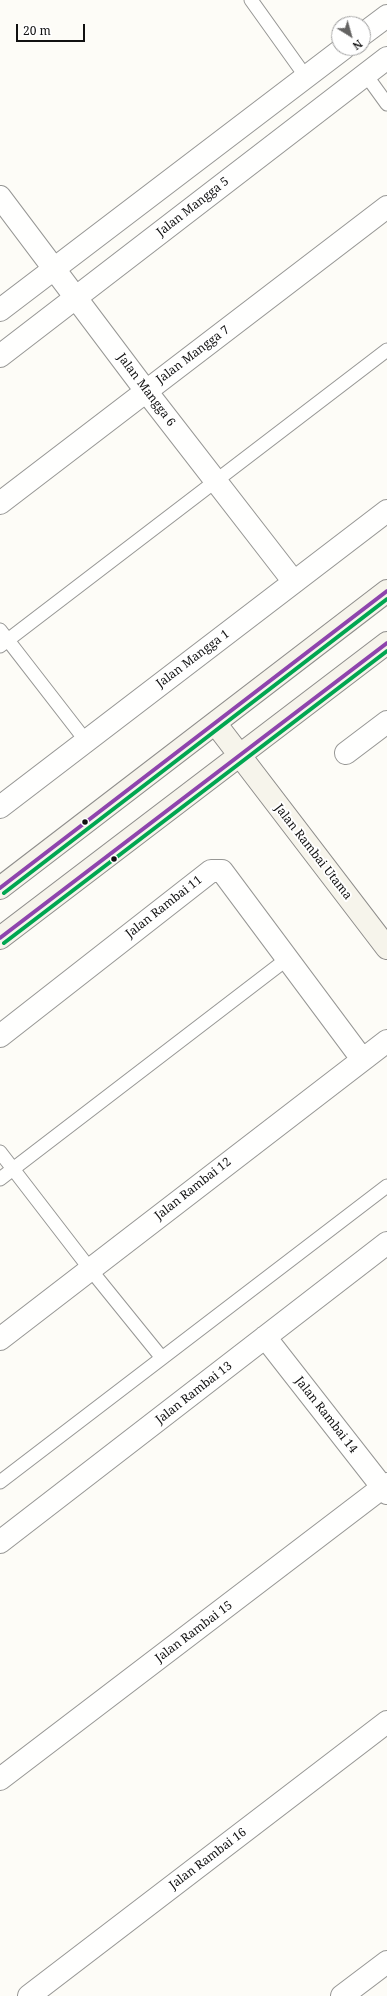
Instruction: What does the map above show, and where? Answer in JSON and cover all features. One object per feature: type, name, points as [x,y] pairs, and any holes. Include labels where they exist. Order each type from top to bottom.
[{"type":"main road","points":[[0,888],[387,591]]},
{"type":"main road","points":[[0,938],[387,642]]},
{"type":"main road","name":"Jalan Rambai Utama","points":[[215,723],[387,948]]},
{"type":"street","points":[[371,28],[387,16]]},
{"type":"street","points":[[0,310],[334,56]]},
{"type":"street","name":"Jalan Mangga 5","points":[[0,356],[387,58]]},
{"type":"street","name":"Jalan Mangga 6","points":[[0,197],[146,391],[294,582]]},
{"type":"street","name":"Jalan Mangga 7","points":[[0,503],[387,207]]},
{"type":"street","name":"Jalan Mangga 1","points":[[0,807],[387,511]]},
{"type":"street","points":[[346,753],[387,722]]},
{"type":"street","name":"Jalan Rambai 11","points":[[0,1036],[211,871],[222,871],[286,959],[362,1059]]},
{"type":"street","name":"Jalan Rambai 12","points":[[0,1339],[387,1041]]},
{"type":"street","name":"Jalan Rambai 13","points":[[0,1542],[387,1243]]},
{"type":"street","name":"Jalan Rambai 14","points":[[266,1338],[386,1488]]},
{"type":"street","name":"Jalan Rambai 15","points":[[0,1779],[386,1488]]},
{"type":"street","name":"Jalan Rambai 16","points":[[29,1996],[387,1722]]},
{"type":"street","points":[[342,1996],[387,1962]]},
{"type":"lane","points":[[255,2],[306,77]]},
{"type":"lane","points":[[366,75],[387,104]]},
{"type":"lane","points":[[86,741],[3,638],[216,481],[387,350]]},
{"type":"lane","points":[[0,1179],[286,959]]},
{"type":"lane","points":[[0,1152],[90,1269],[162,1358]]},
{"type":"lane","points":[[0,1482],[387,1186]]},
{"type":"transit line","points":[[0,888],[387,591]]},
{"type":"transit line","points":[[4,893],[387,599]]},
{"type":"transit line","points":[[0,938],[387,643]]},
{"type":"transit line","points":[[4,943],[387,651]]}]
